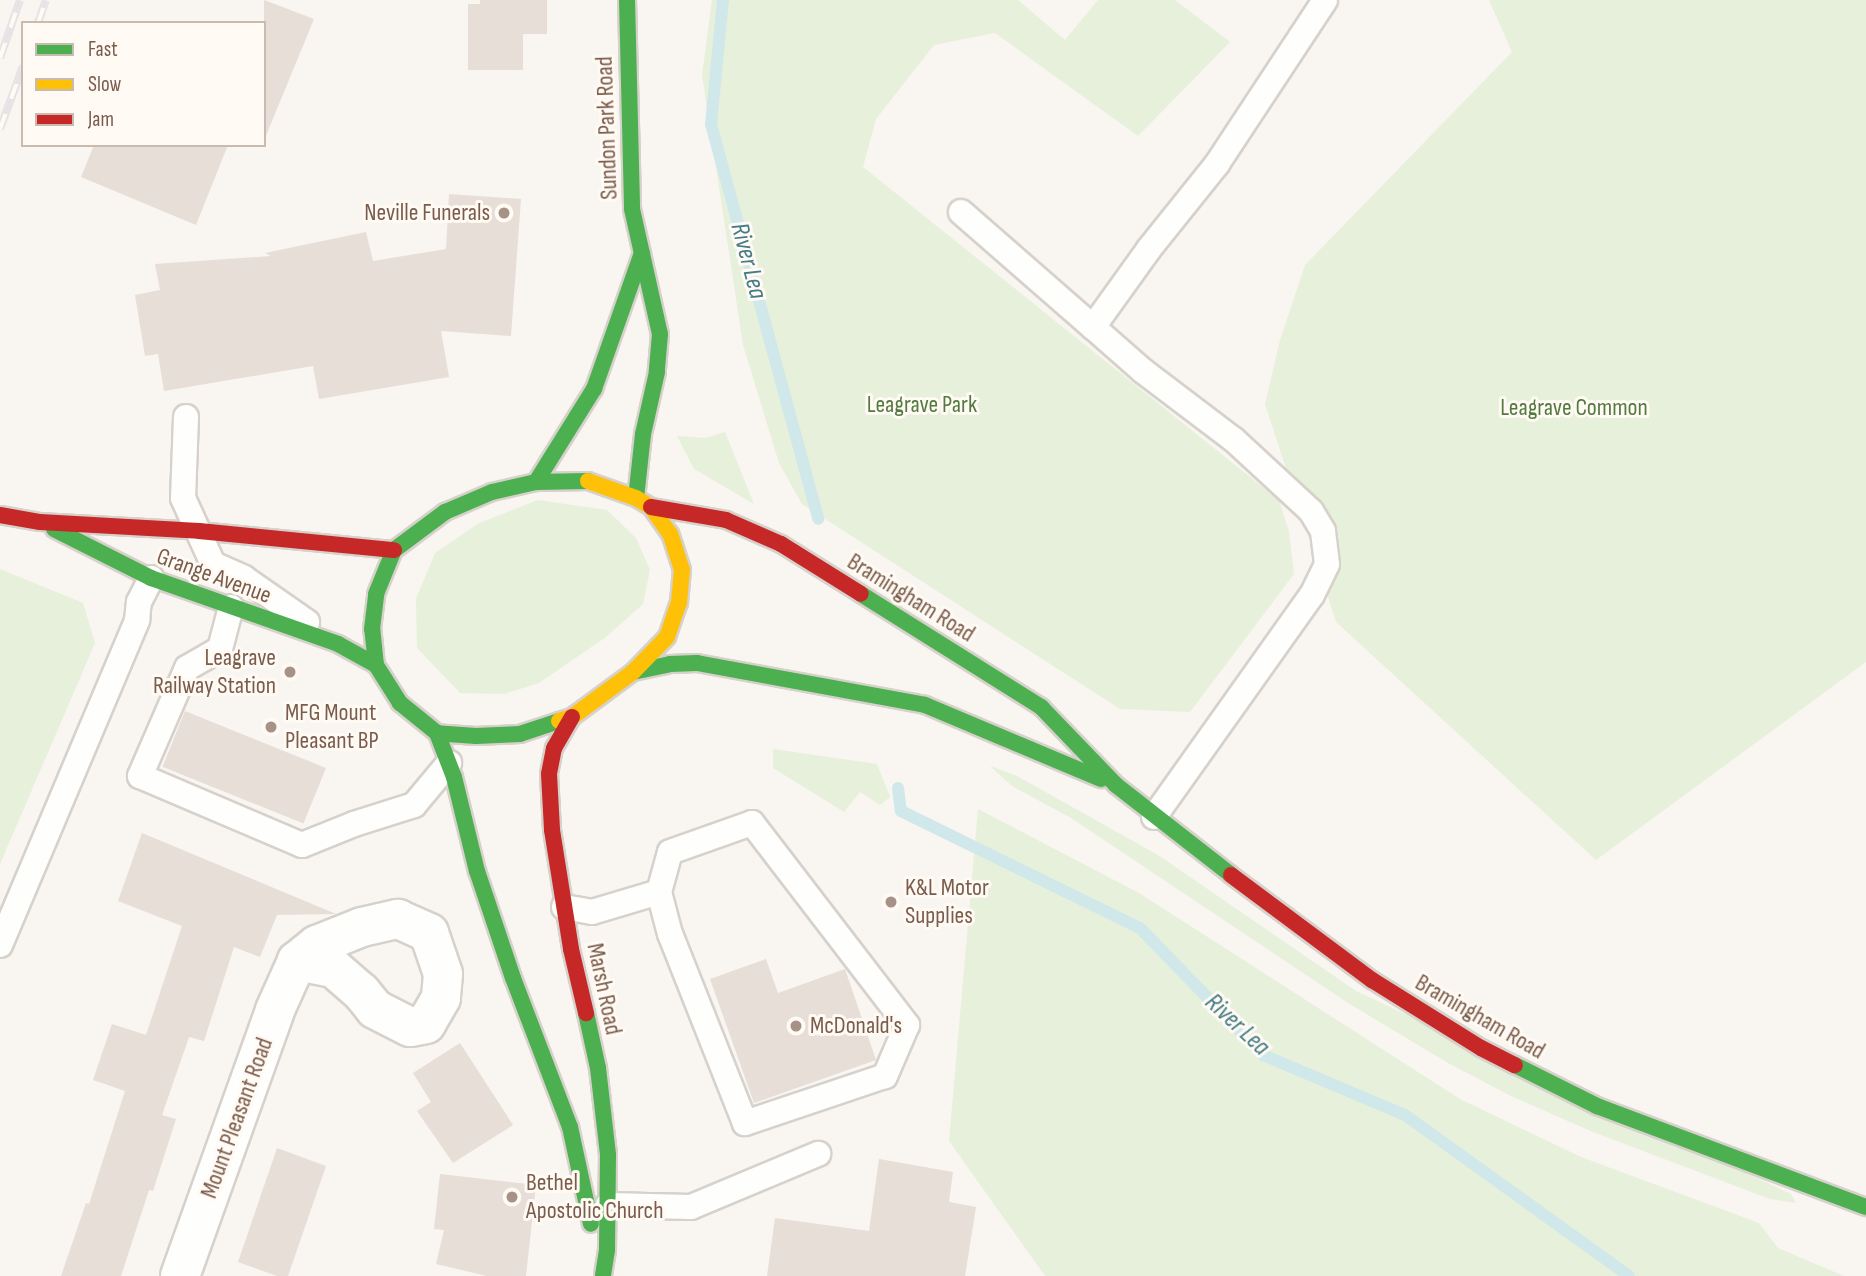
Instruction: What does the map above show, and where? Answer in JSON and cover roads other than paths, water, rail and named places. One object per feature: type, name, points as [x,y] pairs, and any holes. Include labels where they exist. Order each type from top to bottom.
[{"type":"main road","name":"Sundon Park Road","points":[[627,0],[632,209],[660,334],[657,372],[642,434],[636,498]]},
{"type":"main road","points":[[536,482],[594,389],[642,253]]},
{"type":"main road","points":[[588,481],[636,498],[651,507],[670,534],[682,570],[679,603],[667,637],[633,672],[572,717],[520,734],[476,736],[437,733],[400,703],[376,665],[372,629],[376,594],[394,550],[445,512],[492,492],[536,482],[588,481]]},
{"type":"main road","name":"Bramingham Road","points":[[651,507],[726,520],[791,550],[1041,708],[1116,785],[1154,817],[1372,980],[1481,1048],[1597,1106],[1866,1207]]},
{"type":"main road","name":"Grange Avenue","points":[[0,515],[40,522],[199,531],[394,550]]},
{"type":"main road","name":"Grange Avenue","points":[[40,522],[151,578],[338,644],[376,665]]},
{"type":"main road","name":"Bramingham Road","points":[[633,672],[670,664],[698,663],[925,705],[1116,785]]},
{"type":"main road","name":"Marsh Road","points":[[572,717],[554,748],[549,774],[552,830],[564,908],[598,1068],[608,1155],[607,1250],[600,1276]]},
{"type":"main road","name":"Marsh Road","points":[[437,733],[449,763],[481,883],[513,978],[570,1127],[590,1210],[600,1276]]},
{"type":"street","name":"Mount Pleasant Road","points":[[180,1276],[275,1010],[297,961]]},
{"type":"lane","points":[[1093,327],[1149,249],[1217,164],[1325,0]]},
{"type":"lane","points":[[961,212],[1143,370],[1234,440],[1311,511],[1323,531],[1327,564],[1312,595],[1154,817]]},
{"type":"lane","points":[[186,417],[183,498],[213,564],[244,578],[338,644]]},
{"type":"lane","points":[[0,945],[137,620],[139,602],[151,578]]},
{"type":"lane","points":[[232,607],[220,649],[187,668],[140,776],[302,845],[354,824],[414,805],[449,763]]},
{"type":"lane","points":[[752,823],[906,1025],[885,1076],[745,1123],[670,934],[659,892],[670,852],[752,823]]},
{"type":"lane","points":[[564,908],[592,912],[659,892]]},
{"type":"lane","points":[[608,1205],[691,1207],[818,1154]]},
{"type":"waterway","name":"River Lea","points":[[723,0],[711,124],[818,519]]},
{"type":"waterway","name":"River Lea","points":[[898,788],[901,811],[1140,928],[1263,1055],[1405,1115],[1629,1276]]},
{"type":"railway","points":[[0,58],[20,0]]},
{"type":"railway","points":[[39,21],[46,0]]},
{"type":"railway","points":[[0,129],[21,71]]},
{"type":"place","name":"Neville Funerals","points":[[504,213]]},
{"type":"place","name":"Leagrave Railway Station","points":[[290,672]]},
{"type":"place","name":"MFG Mount Pleasant BP","points":[[271,727]]},
{"type":"place","name":"K&L Motor Supplies","points":[[891,902]]},
{"type":"place","name":"McDonald's","points":[[796,1026]]},
{"type":"place","name":"Bethel Apostolic Church","points":[[512,1197]]},
{"type":"park label","name":"Leagrave Park","points":[[922,405]]},
{"type":"park label","name":"Leagrave Common","points":[[1574,408]]}]
